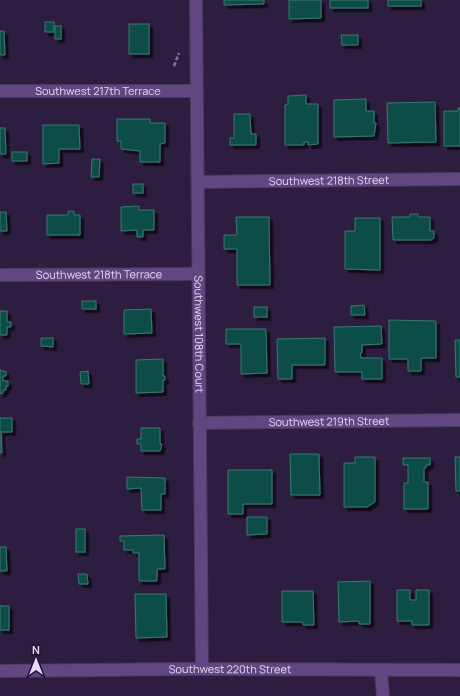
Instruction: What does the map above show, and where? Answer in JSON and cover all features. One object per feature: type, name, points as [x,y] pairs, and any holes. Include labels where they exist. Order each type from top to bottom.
[{"type":"street","name":"Southwest 108th Court","points":[[196,0],[198,423],[202,669]]},
{"type":"street","name":"Southwest 217th Terrace","points":[[0,91],[196,90]]},
{"type":"street","name":"Southwest 218th Street","points":[[198,182],[460,179]]},
{"type":"street","name":"Southwest 218th Terrace","points":[[0,275],[198,274]]},
{"type":"street","name":"Southwest 219th Street","points":[[198,423],[460,420]]},
{"type":"street","name":"Southwest 220th Street","points":[[0,671],[202,669],[381,671],[460,670]]},
{"type":"street","points":[[381,671],[383,696]]},
{"type":"path","points":[[174,66],[179,53]]},
{"type":"building","points":[[224,0],[264,0],[264,4],[224,5]]},
{"type":"building","points":[[289,0],[321,0],[321,18],[289,19]]},
{"type":"building","points":[[330,0],[368,0],[368,8],[330,8]]},
{"type":"building","points":[[388,0],[421,0],[421,6],[388,6]]},
{"type":"building","points":[[45,22],[54,22],[54,32],[45,32]]},
{"type":"building","points":[[129,24],[149,24],[149,54],[129,54]]},
{"type":"building","points":[[55,26],[61,26],[61,39],[55,39]]},
{"type":"building","points":[[0,31],[4,31],[5,55],[0,55]]},
{"type":"building","points":[[341,35],[358,35],[358,45],[342,45]]},
{"type":"building","points":[[306,95],[306,104],[318,104],[318,144],[308,145],[308,142],[304,142],[304,145],[285,145],[285,105],[288,104],[288,96]]},
{"type":"building","points":[[366,99],[366,111],[374,111],[374,123],[376,123],[374,136],[334,137],[334,100]]},
{"type":"building","points":[[435,102],[436,142],[388,143],[387,103]]},
{"type":"building","points":[[458,108],[460,108],[460,146],[444,146],[444,111],[458,111]]},
{"type":"building","points":[[234,114],[250,114],[251,134],[256,134],[256,145],[230,145],[230,138],[234,138]]},
{"type":"building","points":[[117,119],[150,119],[150,123],[165,123],[165,143],[160,144],[160,162],[140,162],[140,151],[121,149],[121,141],[117,141]]},
{"type":"building","points":[[43,125],[79,125],[80,149],[59,149],[59,163],[43,164]]},
{"type":"building","points":[[0,128],[5,128],[6,154],[0,154]]},
{"type":"building","points":[[12,152],[27,152],[27,161],[12,161]]},
{"type":"building","points":[[92,159],[100,159],[99,177],[91,177]]},
{"type":"building","points":[[133,184],[143,184],[143,193],[133,193]]},
{"type":"building","points":[[139,206],[139,210],[154,210],[154,230],[143,230],[143,237],[137,237],[137,230],[121,231],[121,207]]},
{"type":"building","points":[[68,211],[74,211],[74,215],[80,215],[80,235],[47,235],[47,215],[68,215]]},
{"type":"building","points":[[0,212],[6,212],[7,231],[0,231]]},
{"type":"building","points":[[410,214],[418,214],[418,217],[430,217],[430,231],[434,231],[434,238],[431,240],[393,240],[392,217],[410,217]]},
{"type":"building","points":[[236,217],[269,217],[270,285],[237,285],[237,249],[224,249],[224,235],[237,235]]},
{"type":"building","points":[[355,218],[380,218],[380,270],[345,269],[345,231],[355,231]]},
{"type":"building","points":[[82,301],[96,301],[96,309],[82,309]]},
{"type":"building","points":[[364,305],[365,315],[351,315],[351,306]]},
{"type":"building","points":[[254,307],[267,307],[267,317],[254,317]]},
{"type":"building","points":[[151,309],[152,333],[124,334],[124,310]]},
{"type":"building","points":[[0,311],[7,311],[7,322],[11,322],[11,327],[7,327],[7,335],[0,335]]},
{"type":"building","points":[[389,320],[436,321],[436,358],[421,358],[421,371],[408,371],[408,359],[389,359]]},
{"type":"building","points":[[381,326],[382,344],[362,345],[362,353],[360,353],[361,358],[382,358],[382,379],[362,379],[362,372],[335,372],[334,327]]},
{"type":"building","points":[[226,329],[266,329],[267,373],[241,374],[241,344],[226,344]]},
{"type":"building","points":[[41,338],[53,338],[53,347],[41,346]]},
{"type":"building","points":[[325,338],[325,365],[292,365],[292,379],[278,379],[277,339]]},
{"type":"building","points":[[455,340],[460,340],[460,377],[456,377]]},
{"type":"building","points":[[163,359],[163,376],[165,376],[165,380],[163,380],[163,392],[136,393],[136,360]]},
{"type":"building","points":[[0,370],[6,372],[6,376],[3,376],[3,381],[8,381],[8,386],[6,386],[6,390],[3,390],[3,393],[0,394]]},
{"type":"building","points":[[88,371],[89,384],[81,384],[80,372]]},
{"type":"building","points":[[0,418],[12,418],[12,432],[1,432],[2,453],[0,453]]},
{"type":"building","points":[[141,428],[160,428],[160,444],[162,444],[160,451],[141,451],[141,444],[137,444],[137,439],[141,439]]},
{"type":"building","points":[[290,454],[319,454],[320,495],[291,495]]},
{"type":"building","points":[[355,457],[375,457],[375,502],[367,507],[344,507],[344,463],[355,463]]},
{"type":"building","points":[[455,457],[460,457],[460,491],[456,491]]},
{"type":"building","points":[[403,458],[430,458],[430,465],[426,465],[426,468],[424,468],[424,482],[428,482],[428,509],[404,509],[404,483],[408,483],[408,465],[403,465]]},
{"type":"building","points":[[228,470],[272,470],[272,504],[243,504],[243,514],[228,514]]},
{"type":"building","points":[[127,477],[165,478],[165,494],[161,494],[161,510],[142,510],[141,488],[127,489]]},
{"type":"building","points":[[247,517],[267,517],[267,534],[247,535]]},
{"type":"building","points":[[76,529],[85,529],[85,552],[76,552]]},
{"type":"building","points":[[164,535],[165,569],[157,569],[157,581],[139,581],[139,553],[133,553],[133,550],[124,550],[124,541],[120,541],[120,536]]},
{"type":"building","points":[[0,547],[6,547],[7,571],[0,571]]},
{"type":"building","points":[[78,574],[87,574],[88,584],[79,584]]},
{"type":"building","points":[[370,581],[370,624],[359,624],[359,621],[339,622],[338,582]]},
{"type":"building","points":[[397,590],[410,590],[410,600],[416,600],[416,590],[429,590],[429,625],[412,625],[412,621],[397,621]]},
{"type":"building","points":[[282,591],[313,591],[314,625],[303,625],[303,622],[282,622]]},
{"type":"building","points":[[135,594],[166,594],[167,637],[136,638]]},
{"type":"building","points":[[0,606],[9,606],[9,630],[0,630]]}]
